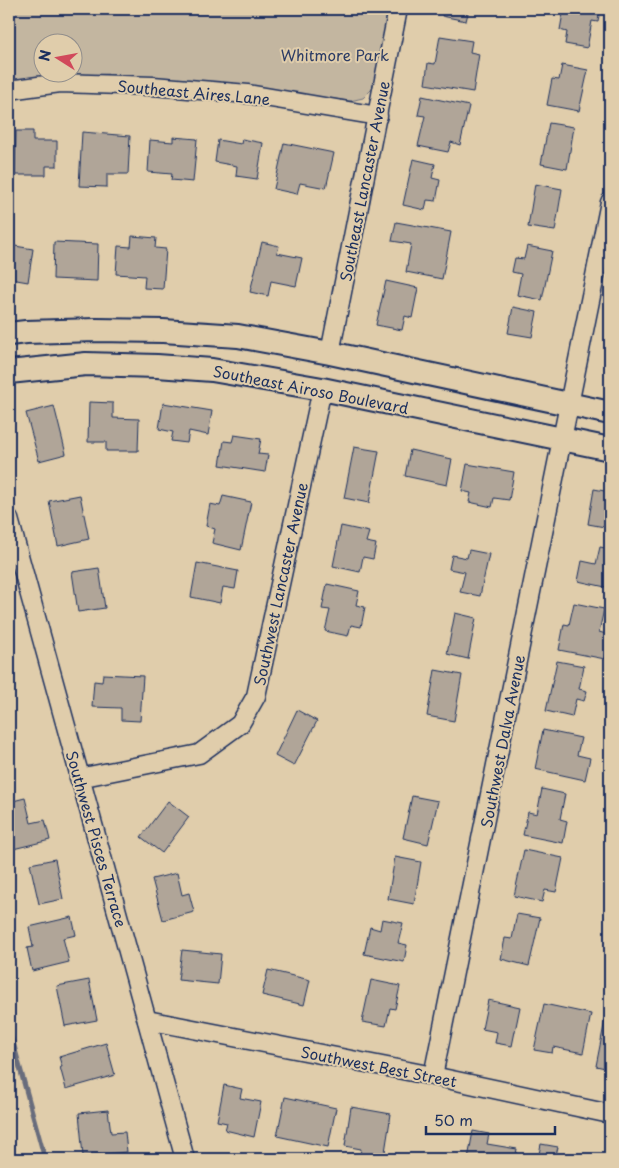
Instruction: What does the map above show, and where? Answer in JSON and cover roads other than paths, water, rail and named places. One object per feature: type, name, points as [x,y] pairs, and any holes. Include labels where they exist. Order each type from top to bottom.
[{"type":"main road","points":[[9,334],[96,330],[238,336],[330,353],[610,413]]},
{"type":"main road","name":"Southeast Airoso Boulevard","points":[[9,372],[86,364],[212,370],[322,390],[610,449]]},
{"type":"street","name":"Southeast Lancaster Avenue","points":[[330,353],[398,9]]},
{"type":"street","name":"Southeast Aires Lane","points":[[9,90],[60,83],[153,86],[248,94],[378,116]]},
{"type":"street","name":"Southwest Dalva Avenue","points":[[434,1076],[610,202]]},
{"type":"street","name":"Southwest Lancaster Avenue","points":[[80,778],[199,754],[240,724],[256,696],[322,390]]},
{"type":"street","name":"Southwest Pisces Terrace","points":[[9,519],[185,1159]]},
{"type":"street","name":"Southwest Best Street","points":[[147,1020],[434,1076],[610,1114]]},
{"type":"waterway","points":[[9,1028],[45,1159]]},
{"type":"park label","name":"Whitmore Park","points":[[335,54]]}]
